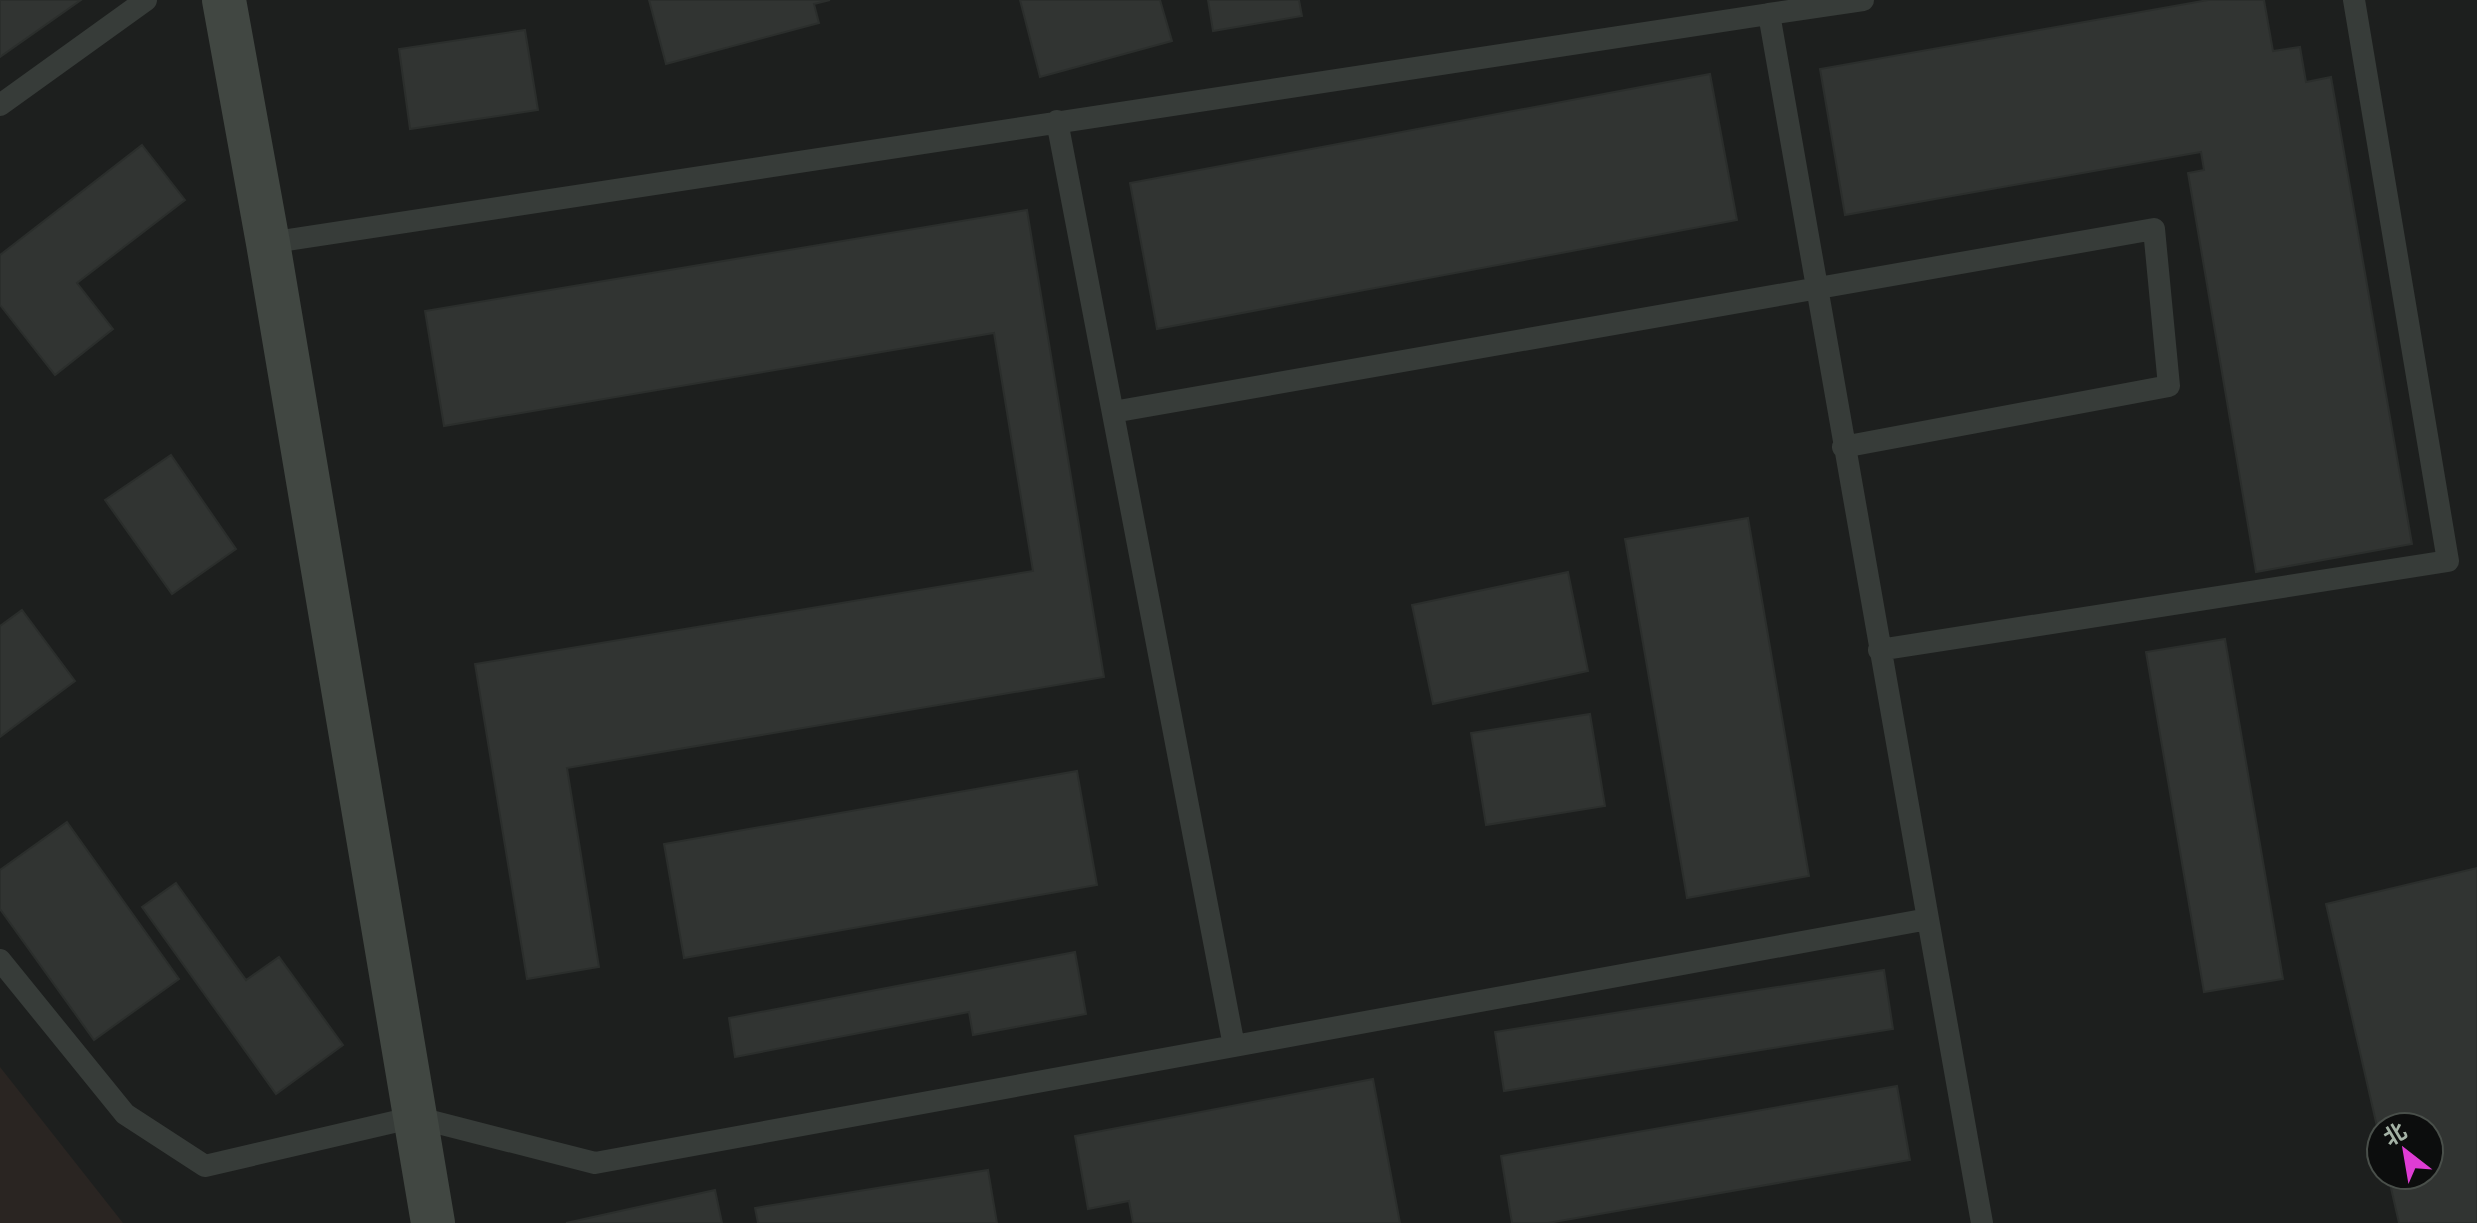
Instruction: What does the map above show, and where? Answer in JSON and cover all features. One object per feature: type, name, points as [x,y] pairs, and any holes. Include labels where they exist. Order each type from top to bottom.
[{"type":"street","points":[[224,0],[268,243],[433,1223]]},
{"type":"lane","points":[[0,105],[146,0]]},
{"type":"lane","points":[[268,243],[1863,0]]},
{"type":"lane","points":[[1879,650],[2448,561],[2354,0]]},
{"type":"lane","points":[[1769,14],[1982,1223]]},
{"type":"lane","points":[[1057,121],[1234,1046]]},
{"type":"lane","points":[[1113,412],[2154,229],[2169,386],[1843,447]]},
{"type":"lane","points":[[0,960],[125,1114],[205,1166],[415,1117],[595,1163],[1928,919]]},
{"type":"shaded area","points":[[0,0],[2477,0],[2477,1223],[0,1223]]},
{"type":"shaded area","points":[[0,1067],[123,1223],[0,1223]]},
{"type":"building","points":[[0,0],[81,0],[0,57]]},
{"type":"building","points":[[649,0],[830,0],[814,4],[819,23],[666,64]]},
{"type":"building","points":[[1020,0],[1160,0],[1172,41],[1040,77]]},
{"type":"building","points":[[1208,0],[1299,0],[1302,16],[1213,31]]},
{"type":"building","points":[[2208,0],[2264,0],[2273,51],[2300,47],[2306,82],[2331,77],[2412,544],[2256,572],[2188,173],[2204,170],[2201,152],[1845,215],[1820,69]]},
{"type":"building","points":[[525,30],[538,110],[410,129],[399,49]]},
{"type":"building","points":[[1710,74],[1737,220],[1157,329],[1130,183]]},
{"type":"building","points":[[142,145],[185,200],[77,283],[113,329],[55,375],[0,305],[0,255]]},
{"type":"building","points":[[1027,210],[1104,677],[567,768],[599,967],[527,979],[475,664],[1033,571],[994,333],[444,426],[425,311]]},
{"type":"building","points":[[171,455],[236,549],[172,594],[105,500]]},
{"type":"building","points":[[1748,518],[1809,876],[1687,898],[1625,539]]},
{"type":"building","points":[[1568,572],[1588,671],[1433,704],[1412,605]]},
{"type":"building","points":[[22,610],[75,681],[0,737],[0,626]]},
{"type":"building","points":[[2225,639],[2283,979],[2204,992],[2146,652]]},
{"type":"building","points":[[1590,714],[1605,806],[1486,825],[1471,733]]},
{"type":"building","points":[[1077,771],[1097,885],[684,958],[664,844]]},
{"type":"building","points":[[67,822],[179,979],[94,1040],[0,909],[0,870]]},
{"type":"building","points":[[2477,868],[2477,1223],[2399,1223],[2392,1191],[2445,1191],[2445,1111],[2373,1111],[2326,904]]},
{"type":"building","points":[[176,883],[246,980],[279,957],[343,1045],[276,1094],[142,907]]},
{"type":"building","points":[[1075,952],[1086,1014],[973,1035],[969,1012],[735,1057],[729,1018]]},
{"type":"building","points":[[1884,970],[1893,1029],[1504,1091],[1495,1032]]},
{"type":"building","points":[[1373,1079],[1400,1223],[1133,1223],[1129,1201],[1088,1209],[1075,1136]]},
{"type":"building","points":[[1897,1086],[1910,1160],[1548,1223],[1512,1223],[1501,1156]]},
{"type":"building","points":[[988,1170],[997,1223],[758,1223],[755,1208]]},
{"type":"building","points":[[715,1190],[722,1223],[566,1223]]}]
